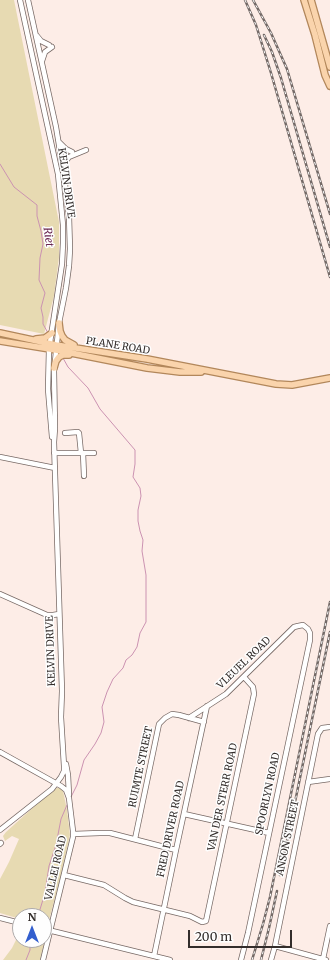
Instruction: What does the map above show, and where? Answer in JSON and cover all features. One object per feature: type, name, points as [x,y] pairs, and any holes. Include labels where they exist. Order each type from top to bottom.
[{"type":"main road","points":[[304,0],[325,75],[330,86]]},
{"type":"main road","points":[[311,0],[330,67]]},
{"type":"main road","points":[[59,323],[60,331],[65,340],[85,350]]},
{"type":"main road","name":"PLANE ROAD","points":[[0,333],[28,339],[78,355],[147,368],[206,373],[284,385],[292,385],[330,378]]},
{"type":"main road","points":[[28,339],[45,338],[52,333]]},
{"type":"main road","name":"PLANE ROAD","points":[[0,341],[85,350],[147,359],[233,377]]},
{"type":"main road","points":[[109,354],[147,364]]},
{"type":"main road","points":[[54,368],[56,361],[60,356],[78,355]]},
{"type":"street","name":"KELVIN DRIVE","points":[[0,830],[48,793],[63,773],[65,761],[61,717],[62,690],[54,468],[55,428],[52,333],[62,264],[63,225],[58,174],[20,0]]},
{"type":"street","name":"KELVIN DRIVE","points":[[28,0],[59,142],[69,216],[70,249],[66,288],[53,347],[48,389],[51,430],[54,442]]},
{"type":"street","points":[[36,34],[41,41],[51,46],[45,52],[42,65]]},
{"type":"street","points":[[59,142],[66,149],[72,152]]},
{"type":"street","points":[[63,169],[69,157],[86,150]]},
{"type":"street","points":[[66,433],[79,433],[84,476]]},
{"type":"street","points":[[54,453],[94,453]]},
{"type":"street","points":[[0,458],[54,468]]},
{"type":"street","points":[[0,594],[47,615],[59,614]]},
{"type":"street","name":"VLEUEL ROAD","points":[[189,718],[226,694],[294,627],[303,625],[310,631]]},
{"type":"street","name":"SPOORLYN ROAD","points":[[241,960],[310,640],[310,631]]},
{"type":"street","name":"VAN DER STERR ROAD","points":[[164,909],[190,916],[203,922],[206,921],[254,694],[253,687],[244,677]]},
{"type":"street","name":"FRED DRIVER ROAD","points":[[154,956],[207,706]]},
{"type":"street","name":"RUIMTE STREET","points":[[135,839],[159,724],[172,714],[177,714],[204,722]]},
{"type":"street","name":"ANSON STREET","points":[[271,960],[318,734],[322,728],[330,727]]},
{"type":"street","points":[[0,752],[66,790],[69,798]]},
{"type":"street","name":"VALLEI ROAD","points":[[52,922],[73,834],[68,775],[65,761]]},
{"type":"street","points":[[310,774],[313,778],[321,780]]},
{"type":"street","points":[[308,782],[330,779]]},
{"type":"street","points":[[184,814],[269,833]]},
{"type":"street","points":[[73,834],[110,833],[176,850]]},
{"type":"street","points":[[64,874],[101,884],[128,900],[164,909]]},
{"type":"street","points":[[0,918],[12,921]]},
{"type":"street","points":[[275,946],[325,960],[330,926]]},
{"type":"street","points":[[52,930],[170,960]]},
{"type":"street","name":"VALLEI ROAD","points":[[43,960],[46,948]]},
{"type":"shaded area","points":[[0,0],[14,0],[59,222],[59,257],[54,296],[44,334],[0,325]]},
{"type":"shaded area","points":[[57,788],[62,788],[67,810],[70,835],[52,909],[12,908],[12,917],[0,913],[0,879],[19,839],[12,836],[5,841],[3,836],[47,795]]},
{"type":"shaded area","points":[[12,948],[43,948],[40,960],[3,960]]},
{"type":"waterway","name":"Riet","points":[[0,164],[14,187],[37,205],[37,216],[43,244],[40,258],[39,280],[45,293],[41,308],[43,324],[48,333]]},
{"type":"waterway","points":[[63,358],[68,367],[88,388],[100,409],[135,450],[133,477],[140,488],[141,496],[138,510],[138,521],[143,540],[142,551],[146,575],[146,622],[140,633],[137,647],[132,655],[126,660],[123,668],[113,679],[107,692],[102,707],[104,722],[101,733],[84,760],[77,785],[71,797]]},
{"type":"waterway","points":[[40,908],[61,819],[67,805]]},
{"type":"waterway","points":[[26,960],[30,948]]},
{"type":"railway","points":[[245,0],[256,25],[271,73],[330,277]]},
{"type":"railway","points":[[253,0],[271,33],[287,69],[330,214]]},
{"type":"railway","points":[[264,35],[281,78],[330,247]]},
{"type":"railway","points":[[252,960],[270,897],[330,602]]},
{"type":"railway","points":[[280,875],[330,632]]},
{"type":"railway","points":[[261,960],[277,891]]}]
